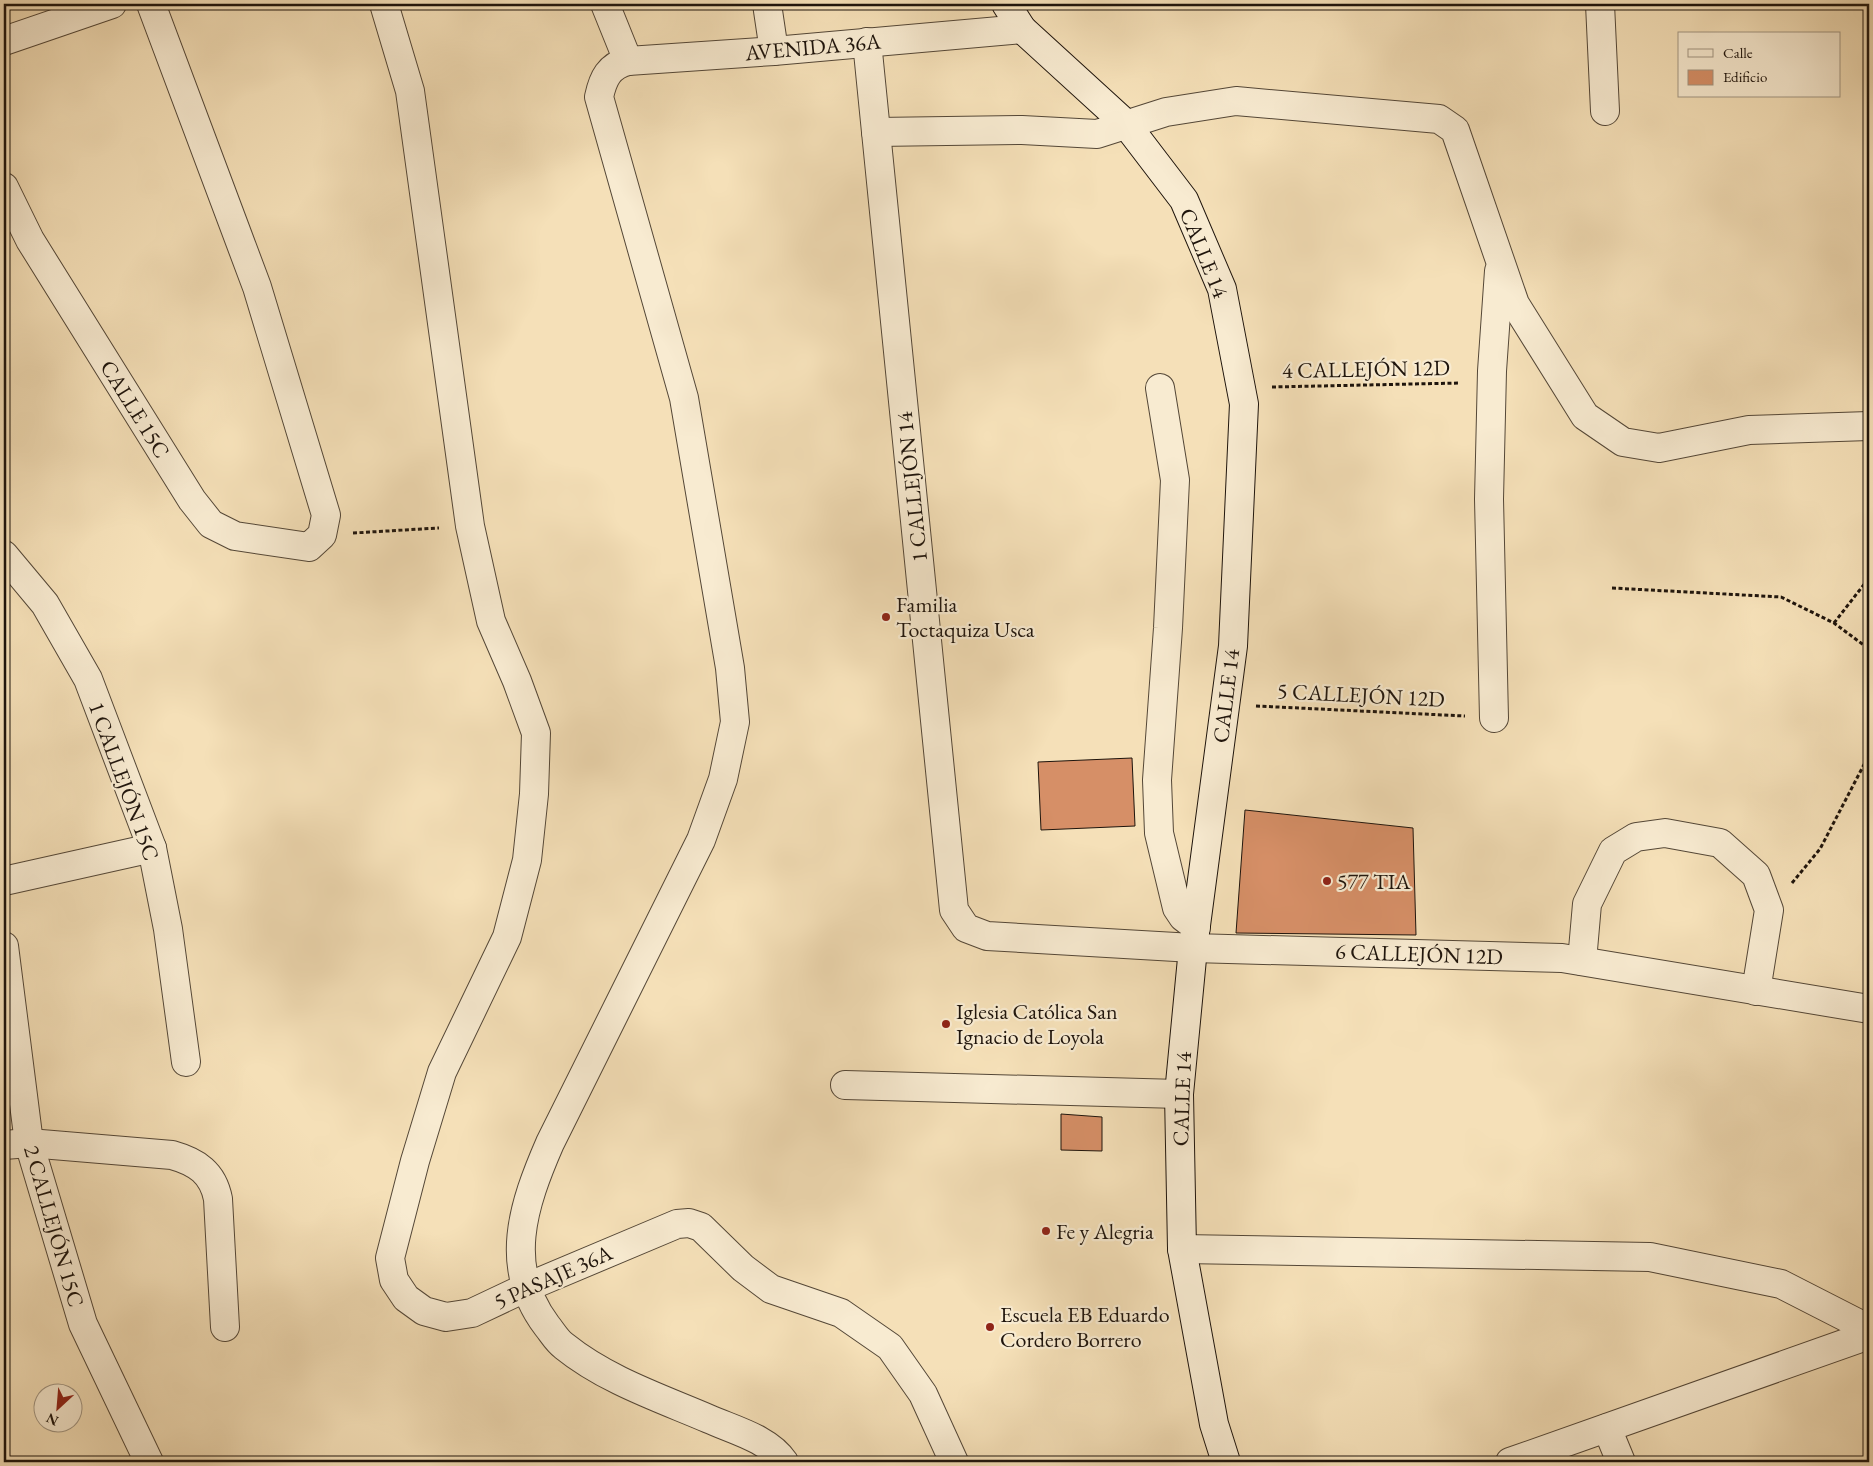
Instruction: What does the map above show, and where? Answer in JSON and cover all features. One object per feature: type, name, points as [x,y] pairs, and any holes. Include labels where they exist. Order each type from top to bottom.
[{"type":"street","points":[[4,41],[112,4]]},
{"type":"street","points":[[151,4],[257,287],[326,515],[322,535]]},
{"type":"street","points":[[384,4],[410,92],[470,526]]},
{"type":"street","points":[[605,4],[618,66],[602,84],[599,97],[684,398],[730,668],[735,722],[723,779],[701,840],[554,1134],[533,1182],[522,1226],[520,1256],[525,1288],[540,1317],[562,1345],[628,1384],[758,1440],[784,1462]]},
{"type":"street","points":[[767,4],[774,51]]},
{"type":"street","name":"CALLE 14","points":[[1006,4],[1022,29],[1126,124],[1184,200],[1222,289],[1244,404],[1234,646],[1194,938],[1179,1094],[1182,1249],[1214,1424],[1226,1462]]},
{"type":"street","points":[[1600,4],[1605,111]]},
{"type":"street","name":"AVENIDA 36A","points":[[618,66],[1022,29]]},
{"type":"street","name":"1 CALLEJÓN 14","points":[[867,42],[954,910],[966,928]]},
{"type":"street","points":[[876,132],[1022,130],[1097,134],[1166,112],[1236,101],[1439,119],[1455,130],[1515,304],[1585,416],[1623,442],[1659,448],[1749,430],[1869,426]]},
{"type":"street","name":"CALLE 15C","points":[[4,187],[30,240],[192,500],[211,524],[235,536],[309,547],[322,535]]},
{"type":"street","points":[[1494,718],[1489,499],[1492,383],[1499,259]]},
{"type":"street","points":[[1160,388],[1175,480],[1168,628],[1157,780],[1159,833],[1177,908],[1194,938]]},
{"type":"street","name":"5 PASAJE 36A","points":[[470,526],[491,621],[518,681],[536,734],[534,794],[527,860],[507,937],[442,1072],[413,1170],[390,1258],[394,1280],[406,1298],[424,1311],[446,1317],[472,1313],[525,1288],[677,1224],[689,1223],[701,1227],[742,1268],[771,1289],[842,1312],[890,1347],[922,1394],[954,1462]]},
{"type":"street","name":"1 CALLEJÓN 15C","points":[[4,555],[46,604],[88,679],[152,848],[168,929],[186,1062]]},
{"type":"street","points":[[1582,961],[1587,904],[1612,851],[1636,836],[1665,833],[1720,843],[1756,875],[1769,910],[1756,991]]},
{"type":"street","points":[[4,881],[152,848]]},
{"type":"street","name":"6 CALLEJÓN 12D","points":[[966,928],[987,936],[1194,938],[1562,958],[1869,1009]]},
{"type":"street","name":"2 CALLEJÓN 15C","points":[[4,946],[16,1144],[83,1324],[149,1462]]},
{"type":"street","points":[[846,1085],[1179,1094]]},
{"type":"street","points":[[16,1144],[172,1155],[190,1160],[205,1171],[215,1186],[218,1199],[225,1327]]},
{"type":"street","points":[[1182,1249],[1650,1257],[1781,1284],[1869,1329]]},
{"type":"street","points":[[1510,1462],[1869,1335]]},
{"type":"street","points":[[1607,1428],[1621,1462]]},
{"type":"path","name":"4 CALLEJÓN 12D","points":[[1241,387],[1492,383]]},
{"type":"path","points":[[322,535],[470,526]]},
{"type":"path","points":[[1834,623],[1869,578]]},
{"type":"path","points":[[1612,588],[1781,597],[1834,623],[1869,649]]},
{"type":"path","name":"5 CALLEJÓN 12D","points":[[1226,704],[1494,718]]},
{"type":"path","points":[[1769,910],[1820,849],[1869,755]]},
{"type":"building","points":[[1132,758],[1135,826],[1041,830],[1038,762]]},
{"type":"building","name":"577 TIA","points":[[1245,810],[1413,828],[1416,935],[1236,933]]},
{"type":"building","points":[[1061,1114],[1102,1117],[1102,1151],[1061,1150]]},
{"type":"place","name":"Familia Toctaquiza Usca","points":[[886,617]]},
{"type":"place","name":"577 TIA","points":[[1327,881]]},
{"type":"place","name":"Iglesia Católica San Ignacio de Loyola","points":[[946,1024]]},
{"type":"place","name":"Fe y Alegria","points":[[1046,1231]]},
{"type":"place","name":"Escuela EB Eduardo Cordero Borrero","points":[[990,1327]]}]
